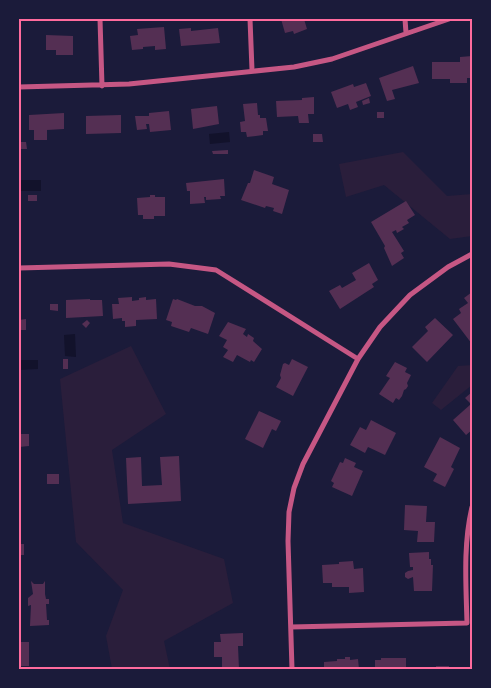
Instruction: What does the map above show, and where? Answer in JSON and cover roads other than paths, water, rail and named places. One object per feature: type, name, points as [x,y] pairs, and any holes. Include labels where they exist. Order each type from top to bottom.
[{"type":"street","points":[[100,19],[102,86]]},
{"type":"street","points":[[250,19],[252,70]]},
{"type":"street","points":[[405,19],[406,33]]},
{"type":"street","points":[[19,87],[102,86],[294,67],[332,59],[449,19]]},
{"type":"street","points":[[292,669],[288,541],[289,512],[302,464],[358,358],[380,327],[410,295],[448,267],[472,254]]},
{"type":"street","points":[[19,268],[169,264],[216,270],[358,358]]},
{"type":"street","points":[[291,627],[467,623],[466,550],[467,528],[472,507]]}]
